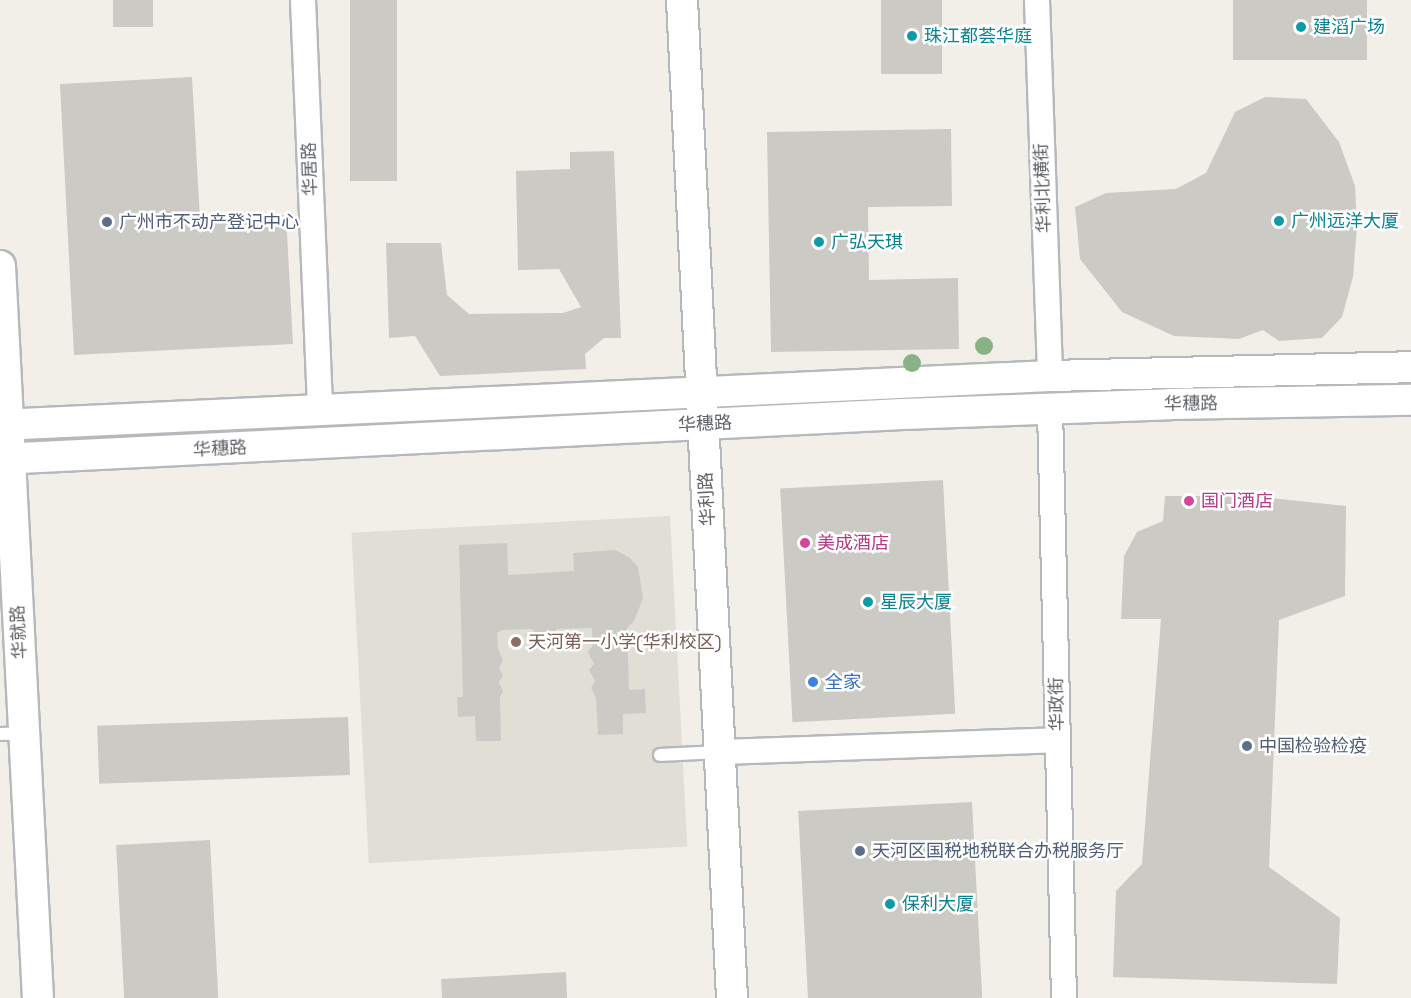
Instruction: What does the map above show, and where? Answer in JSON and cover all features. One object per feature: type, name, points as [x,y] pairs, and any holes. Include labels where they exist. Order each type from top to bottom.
[{"type":"street","name":"华居路","points":[[303,0],[320,410]]},
{"type":"street","name":"华利路","points":[[682,0],[732,998]]},
{"type":"street","name":"华利北横街","points":[[1037,0],[1050,376]]},
{"type":"street","name":"华就路","points":[[0,266],[12,734],[38,998]]},
{"type":"street","name":"华穗路","points":[[4,425],[702,390],[1050,376],[1411,367]]},
{"type":"street","name":"华穗路","points":[[5,459],[1050,409],[1411,400]]},
{"type":"street","name":"华政街","points":[[1050,409],[1064,998]]},
{"type":"street","points":[[720,752],[1058,740]]},
{"type":"lane","points":[[660,755],[720,752]]},
{"type":"shaded area","name":"天河第一小学(华利校区)","points":[[670,516],[687,847],[369,863],[351,533]]},
{"type":"building","points":[[113,0],[153,0],[153,27],[113,27]]},
{"type":"building","points":[[350,0],[397,0],[397,181],[350,181]]},
{"type":"building","name":"珠江都荟华庭","points":[[881,0],[942,0],[942,74],[881,74]]},
{"type":"building","name":"建滔广场","points":[[1233,0],[1367,0],[1367,60],[1233,60]]},
{"type":"building","points":[[192,77],[200,219],[286,215],[293,344],[74,355],[60,84]]},
{"type":"building","name":"广州远洋大厦","points":[[1265,97],[1306,99],[1339,142],[1355,186],[1357,226],[1353,277],[1342,317],[1322,338],[1279,341],[1263,330],[1239,339],[1174,336],[1122,312],[1080,259],[1075,207],[1106,193],[1176,189],[1206,173],[1235,112]]},
{"type":"building","name":"广弘天琪","points":[[951,129],[952,206],[868,207],[869,280],[958,278],[959,349],[771,352],[767,132]]},
{"type":"building","points":[[614,151],[621,338],[604,338],[585,354],[586,369],[440,376],[415,336],[389,338],[386,243],[441,243],[447,295],[469,314],[563,313],[581,307],[559,269],[518,270],[516,171],[570,169],[570,152]]},
{"type":"building","name":"星辰大厦","points":[[943,480],[955,714],[792,722],[780,489]]},
{"type":"building","points":[[1165,496],[1251,496],[1346,506],[1345,596],[1279,620],[1269,867],[1340,918],[1337,984],[1113,977],[1116,891],[1142,864],[1161,619],[1121,619],[1124,556],[1137,532],[1163,521]]},
{"type":"building","points":[[507,543],[508,575],[574,571],[573,553],[615,550],[629,557],[638,567],[643,598],[634,621],[627,628],[629,690],[645,689],[646,713],[623,714],[623,734],[598,735],[596,698],[591,688],[595,681],[589,670],[594,664],[588,652],[593,645],[592,628],[557,629],[551,638],[545,639],[538,636],[532,629],[502,630],[497,633],[498,649],[503,660],[499,668],[503,675],[499,682],[503,691],[500,697],[501,741],[476,741],[475,716],[458,717],[457,697],[463,697],[459,545]]},
{"type":"building","points":[[348,717],[350,775],[99,784],[97,726]]},
{"type":"building","name":"保利大厦","points":[[972,802],[982,998],[808,998],[798,811]]},
{"type":"building","points":[[210,840],[218,998],[124,998],[116,845]]},
{"type":"building","points":[[566,972],[567,998],[442,998],[441,979]]},
{"type":"place","name":"建滔广场","points":[[1301,27]]},
{"type":"place","name":"珠江都荟华庭","points":[[912,36]]},
{"type":"place","name":"广州远洋大厦","points":[[1279,221]]},
{"type":"place","name":"广州市不动产登记中心","points":[[107,222]]},
{"type":"place","name":"广弘天琪","points":[[819,242]]},
{"type":"place","name":"国门酒店","points":[[1189,501]]},
{"type":"place","name":"美成酒店","points":[[805,543]]},
{"type":"place","name":"星辰大厦","points":[[868,602]]},
{"type":"place","name":"天河第一小学(华利校区)","points":[[516,642]]},
{"type":"place","name":"全家","points":[[813,682]]},
{"type":"place","name":"中国检验检疫","points":[[1247,746]]},
{"type":"place","name":"天河区国税地税联合办税服务厅","points":[[860,851]]},
{"type":"place","name":"保利大厦","points":[[890,904]]}]
